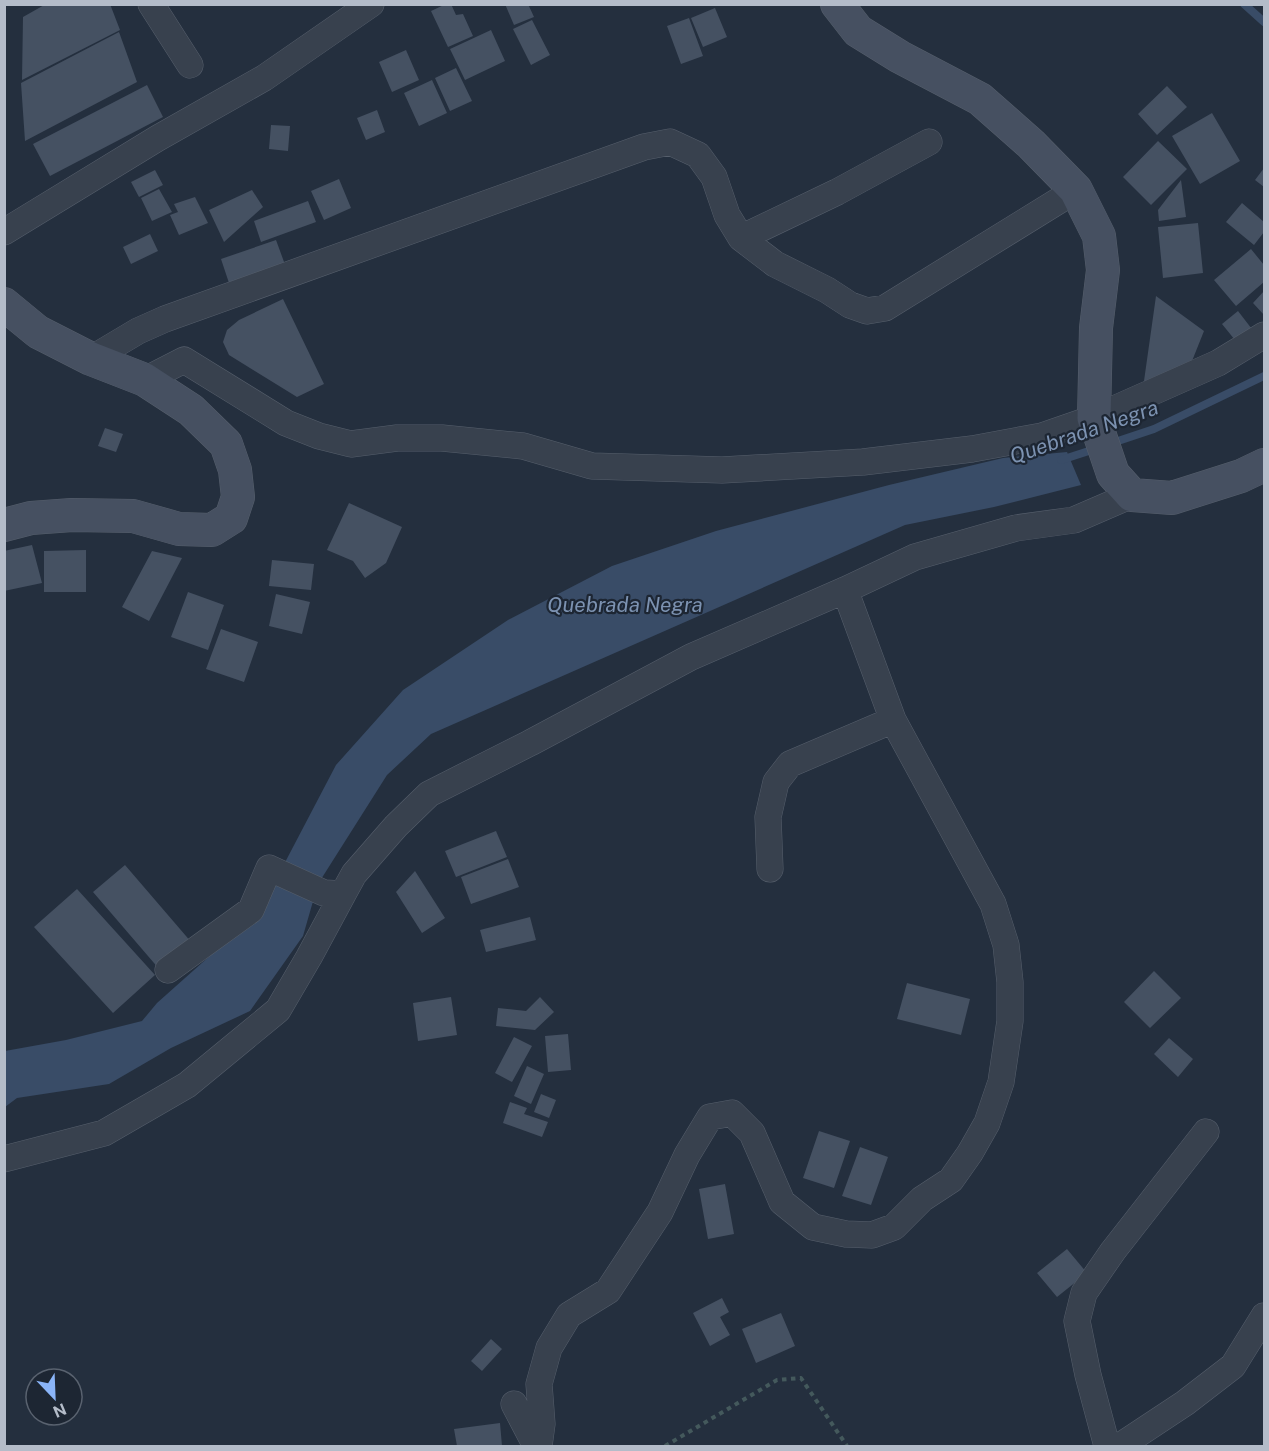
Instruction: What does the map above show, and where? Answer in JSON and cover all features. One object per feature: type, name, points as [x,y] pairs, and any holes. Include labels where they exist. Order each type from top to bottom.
[{"type":"main road","points":[[837,4],[858,31],[900,57],[980,99],[1031,144],[1076,190],[1099,237],[1103,270],[1096,328],[1097,428],[1123,484],[1172,498],[1241,476],[1264,465]]},
{"type":"main road","points":[[4,304],[38,332],[91,359],[145,380],[191,410],[226,444],[235,470],[238,497],[231,518],[212,530],[180,529],[133,516],[72,514],[31,518],[4,525]]},
{"type":"street","points":[[150,4],[190,65]]},
{"type":"street","points":[[4,232],[158,138],[264,78],[371,4]]},
{"type":"street","points":[[91,359],[138,331],[165,319],[644,147],[670,142],[698,155],[714,177],[727,215],[741,238],[775,264],[827,290],[850,305],[867,311],[885,308],[1076,190]]},
{"type":"street","points":[[741,238],[837,192],[929,142]]},
{"type":"street","points":[[145,380],[184,360],[286,423],[319,436],[351,444],[397,438],[442,438],[523,446],[592,466],[722,470],[863,462],[972,449],[1097,428],[1218,363],[1264,335]]},
{"type":"street","points":[[4,1159],[104,1133],[186,1085],[278,1010],[309,957],[334,893],[429,794],[691,657],[915,557],[1016,528],[1074,520],[1123,484]]},
{"type":"street","points":[[538,1446],[542,1424],[540,1384],[549,1348],[569,1315],[608,1290],[660,1212],[687,1155],[710,1117],[732,1113],[752,1133],[782,1202],[813,1227],[846,1234],[872,1235],[894,1227],[922,1199],[951,1180],[987,1123],[1001,1082],[1010,1021],[1010,982],[1006,945],[993,904],[893,720],[844,590]]},
{"type":"street","points":[[770,869],[768,817],[776,782],[790,764],[893,720]]},
{"type":"street","points":[[168,970],[251,909],[269,867],[334,893]]},
{"type":"street","points":[[1107,1446],[1088,1375],[1077,1321],[1084,1293],[1113,1251],[1206,1132]]},
{"type":"street","points":[[1120,1446],[1185,1403],[1233,1366],[1264,1316]]},
{"type":"street","points":[[514,1404],[538,1446]]},
{"type":"path","points":[[665,1446],[777,1380],[801,1378],[847,1446]]},
{"type":"water","name":"Quebrada Negra","points":[[1067,452],[1081,485],[994,507],[905,525],[431,734],[387,775],[318,884],[303,936],[250,1011],[171,1048],[109,1084],[17,1098],[5,1107],[5,1051],[66,1040],[142,1021],[157,1003],[259,912],[336,765],[403,690],[508,620],[612,566],[716,531],[889,485],[1003,458]]},
{"type":"building","points":[[46,4],[110,4],[120,30],[22,80],[23,17]]},
{"type":"building","points":[[451,4],[456,15],[463,14],[473,36],[448,47],[431,11]]},
{"type":"building","points":[[505,4],[528,4],[534,17],[514,25]]},
{"type":"building","points":[[715,8],[727,37],[703,47],[691,18]]},
{"type":"building","points":[[689,18],[703,56],[681,64],[667,26]]},
{"type":"building","points":[[532,20],[550,55],[531,65],[513,29]]},
{"type":"building","points":[[491,30],[505,61],[465,80],[450,49]]},
{"type":"building","points":[[119,32],[137,82],[25,141],[21,83]]},
{"type":"building","points":[[406,50],[419,80],[392,92],[379,62]]},
{"type":"building","points":[[456,68],[472,101],[450,111],[435,78]]},
{"type":"building","points":[[432,80],[447,113],[419,126],[404,93]]},
{"type":"building","points":[[147,85],[163,117],[50,176],[33,144]]},
{"type":"building","points":[[1167,86],[1187,107],[1157,135],[1138,114]]},
{"type":"building","points":[[377,110],[385,132],[366,140],[357,118]]},
{"type":"building","points":[[1212,113],[1240,161],[1200,184],[1172,136]]},
{"type":"building","points":[[271,125],[290,126],[288,151],[269,149]]},
{"type":"building","points":[[1158,141],[1187,169],[1151,205],[1123,177]]},
{"type":"building","points":[[1264,168],[1264,187],[1255,180]]},
{"type":"building","points":[[155,170],[163,185],[139,197],[131,182]]},
{"type":"building","points":[[339,179],[351,208],[324,220],[311,191]]},
{"type":"building","points":[[1181,180],[1186,217],[1159,221],[1158,210]]},
{"type":"building","points":[[159,189],[172,212],[152,221],[141,198]]},
{"type":"building","points":[[252,190],[263,207],[224,242],[209,210]]},
{"type":"building","points":[[195,197],[208,223],[179,235],[170,215],[178,212],[174,204]]},
{"type":"building","points":[[308,201],[316,222],[261,242],[254,221]]},
{"type":"building","points":[[1242,203],[1264,222],[1264,232],[1254,245],[1226,222]]},
{"type":"building","points":[[1198,223],[1203,273],[1163,278],[1158,227]]},
{"type":"building","points":[[150,234],[158,251],[131,264],[123,247]]},
{"type":"building","points":[[276,240],[287,270],[231,289],[221,259]]},
{"type":"building","points":[[1251,249],[1264,265],[1264,282],[1236,306],[1214,280]]},
{"type":"building","points":[[1264,291],[1264,315],[1253,303]]},
{"type":"building","points":[[1156,296],[1204,331],[1190,366],[1143,388]]},
{"type":"building","points":[[283,299],[324,384],[297,397],[229,355],[223,342],[227,330],[239,320]]},
{"type":"building","points":[[1238,311],[1255,333],[1239,345],[1222,324]]},
{"type":"building","points":[[105,428],[123,434],[116,452],[98,446]]},
{"type":"building","points":[[349,503],[402,527],[386,563],[365,578],[353,561],[327,550]]},
{"type":"building","points":[[32,545],[42,583],[4,591],[4,551]]},
{"type":"building","points":[[86,550],[86,592],[44,592],[44,551]]},
{"type":"building","points":[[152,551],[182,558],[149,621],[122,607]]},
{"type":"building","points":[[272,560],[314,564],[311,590],[269,586]]},
{"type":"building","points":[[188,592],[224,605],[208,650],[171,637]]},
{"type":"building","points":[[276,594],[310,602],[302,634],[269,626]]},
{"type":"building","points":[[221,629],[258,642],[244,682],[206,669]]},
{"type":"building","points":[[496,831],[507,857],[456,877],[445,851]]},
{"type":"building","points":[[508,859],[519,887],[471,904],[461,877]]},
{"type":"building","points":[[125,865],[192,943],[160,970],[93,892]]},
{"type":"building","points":[[415,871],[445,918],[422,933],[396,892]]},
{"type":"building","points":[[77,889],[155,975],[113,1013],[34,927]]},
{"type":"building","points":[[530,917],[536,940],[486,952],[480,930]]},
{"type":"building","points":[[1154,971],[1181,998],[1150,1028],[1124,1002]]},
{"type":"building","points":[[907,983],[970,999],[961,1035],[897,1019]]},
{"type":"building","points":[[451,997],[457,1035],[418,1041],[413,1003]]},
{"type":"building","points":[[540,997],[554,1012],[535,1030],[496,1026],[498,1008],[526,1011]]},
{"type":"building","points":[[568,1034],[571,1070],[548,1072],[545,1036]]},
{"type":"building","points":[[514,1037],[532,1046],[512,1082],[495,1073]]},
{"type":"building","points":[[1169,1038],[1193,1059],[1178,1077],[1154,1054]]},
{"type":"building","points":[[527,1066],[544,1074],[531,1104],[514,1096]]},
{"type":"building","points":[[541,1094],[556,1100],[549,1118],[534,1112]]},
{"type":"building","points":[[510,1102],[527,1108],[524,1114],[548,1122],[542,1137],[503,1123]]},
{"type":"building","points":[[819,1131],[850,1141],[834,1188],[803,1178]]},
{"type":"building","points":[[860,1147],[888,1157],[871,1205],[842,1196]]},
{"type":"building","points":[[725,1184],[734,1234],[708,1239],[699,1189]]},
{"type":"building","points":[[1067,1249],[1087,1273],[1057,1297],[1037,1273]]},
{"type":"building","points":[[722,1298],[729,1312],[720,1317],[730,1335],[710,1346],[693,1313]]},
{"type":"building","points":[[781,1313],[795,1346],[756,1363],[742,1329]]},
{"type":"building","points":[[491,1339],[502,1349],[482,1371],[471,1361]]},
{"type":"building","points":[[500,1423],[502,1446],[457,1446],[454,1429]]},
{"type":"waterway","points":[[1244,4],[1264,22]]},
{"type":"waterway","name":"Quebrada Negra","points":[[1112,443],[1154,429],[1264,376]]},
{"type":"waterway","name":"Quebrada Negra","points":[[1061,460],[1098,448]]}]
